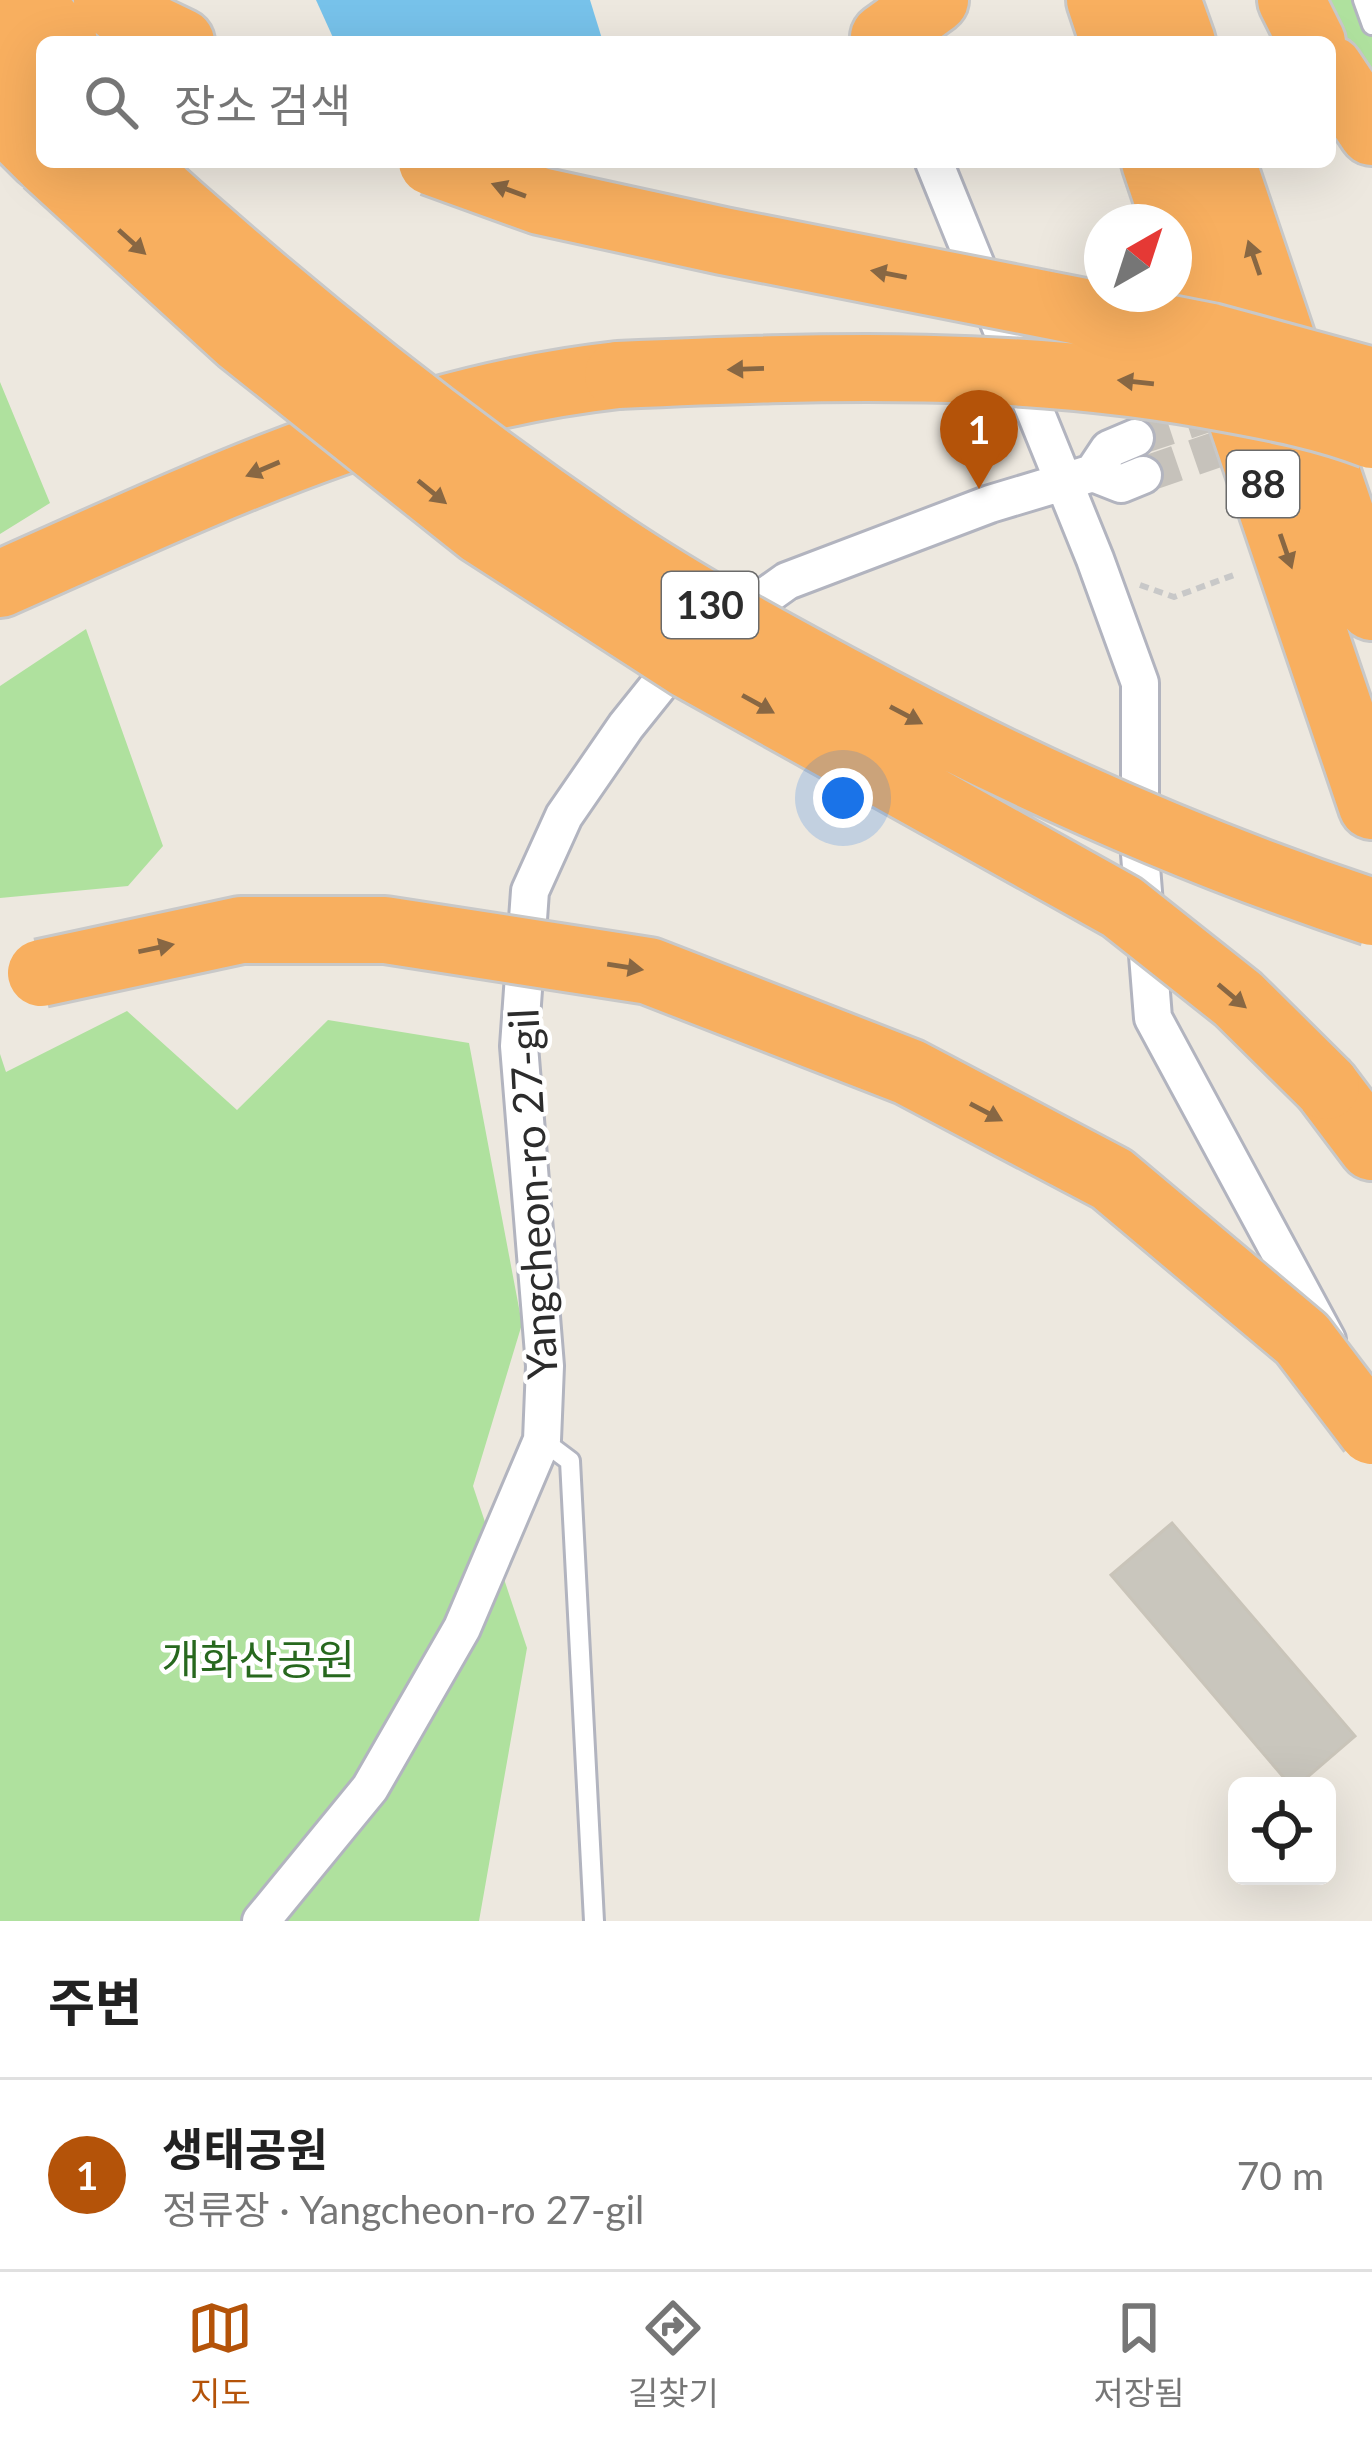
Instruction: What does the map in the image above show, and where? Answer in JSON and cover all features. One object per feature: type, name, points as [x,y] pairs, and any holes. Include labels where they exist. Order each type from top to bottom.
[{"type":"highway","points":[[28,0],[59,36]]},
{"type":"highway","points":[[107,0],[169,36]]},
{"type":"highway","points":[[1100,0],[1112,36]]},
{"type":"highway","points":[[1168,0],[1180,36]]},
{"type":"highway","points":[[1291,0],[1309,36]]},
{"type":"highway","points":[[0,38],[36,76]]},
{"type":"highway","points":[[1336,78],[1372,132]]},
{"type":"highway","points":[[0,115],[36,150]]},
{"type":"highway","points":[[55,168],[241,340],[481,531],[689,666],[1122,907],[1238,999],[1326,1086],[1372,1147]]},
{"type":"highway","name":"130","points":[[135,168],[238,261],[439,422],[599,538],[749,629],[941,734],[1102,811],[1262,876],[1372,912]]},
{"type":"highway","name":"130","points":[[195,168],[394,340],[547,455],[756,587],[1114,770],[1372,868]]},
{"type":"highway","points":[[449,168],[540,201],[723,242],[1211,337],[1372,381]]},
{"type":"highway","name":"88","points":[[1157,168],[1372,806]]},
{"type":"highway","name":"88","points":[[1224,168],[1372,608]]},
{"type":"highway","points":[[0,584],[300,453],[423,411],[546,383],[618,375],[832,366],[992,369],[1149,383],[1330,418],[1372,435]]},
{"type":"highway","points":[[41,973],[241,930],[385,930],[649,971],[909,1072],[1112,1179],[1303,1339],[1372,1432]]},
{"type":"street","points":[[937,168],[1078,477],[1095,560],[1140,682],[1140,854],[1153,1018],[1372,1422]]},
{"type":"street","name":"Yangcheon-ro 27-gil","points":[[261,1921],[370,1788],[462,1628],[542,1440],[545,1366],[519,1046],[530,891],[564,816],[626,726],[683,655],[787,581],[990,504],[1078,477],[1109,449],[1135,438]]},
{"type":"street","points":[[1078,477],[1120,484],[1143,475]]},
{"type":"lane","points":[[1363,0],[1372,25]]},
{"type":"lane","points":[[542,1440],[570,1461],[594,1921]]},
{"type":"path","points":[[1095,560],[1141,586],[1174,597],[1234,575]]},
{"type":"green space","points":[[1326,0],[1372,0],[1372,112]]},
{"type":"green space","points":[[0,382],[50,503],[0,534]]},
{"type":"green space","points":[[86,629],[163,846],[128,886],[0,898],[0,686]]},
{"type":"green space","name":"개화산공원","points":[[127,1011],[237,1110],[328,1020],[469,1043],[522,1324],[473,1486],[527,1648],[479,1921],[0,1921],[0,1054],[6,1072]]},
{"type":"water","points":[[316,0],[590,0],[601,36],[332,36]]},
{"type":"building","points":[[1172,1523],[1355,1736],[1307,1777],[1283,1777],[1111,1575]]},
{"type":"tunnel","points":[[1135,438],[1220,410]]},
{"type":"tunnel","points":[[1143,475],[1259,435]]},
{"type":"place","name":"생태공원","points":[[979,489]]}]
